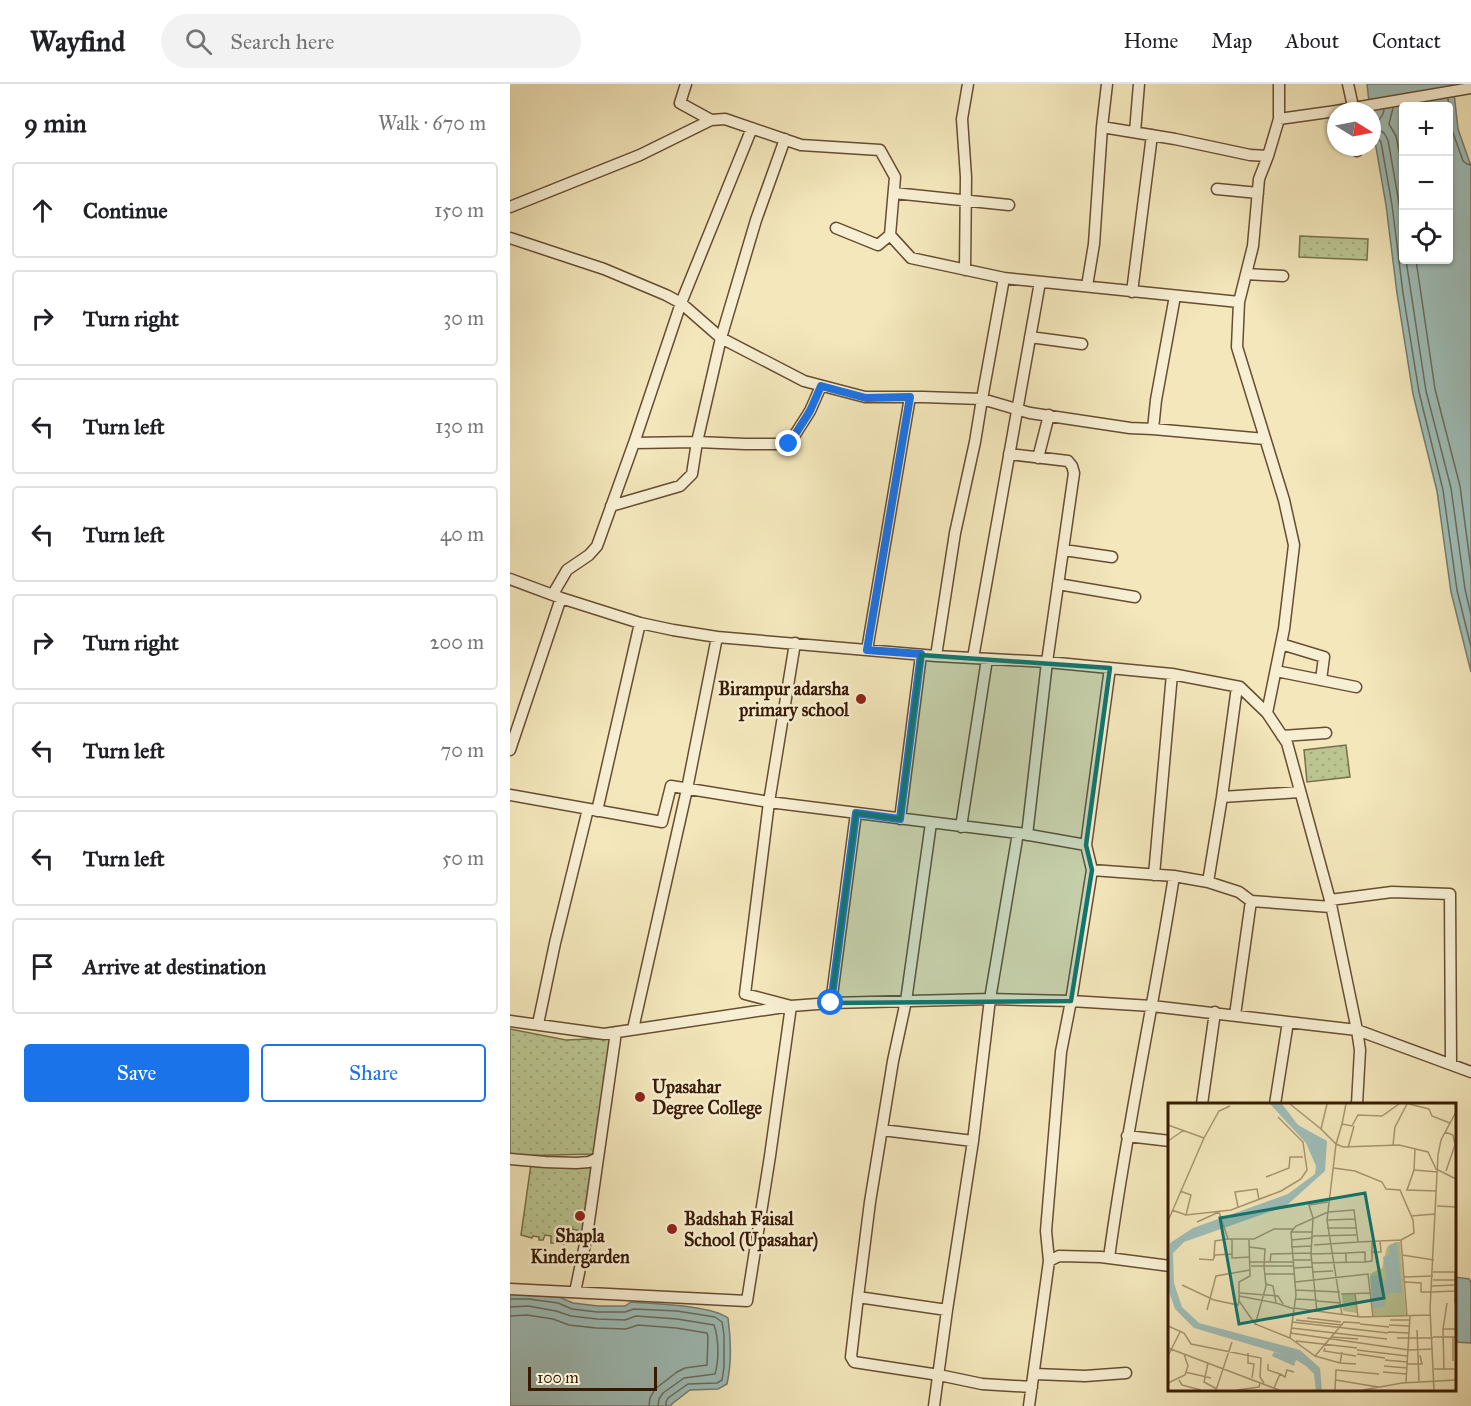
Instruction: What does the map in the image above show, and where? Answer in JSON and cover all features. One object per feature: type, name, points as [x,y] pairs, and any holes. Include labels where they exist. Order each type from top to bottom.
[{"type":"street","points":[[686,84],[680,103],[711,120]]},
{"type":"street","points":[[966,270],[966,177],[962,119],[968,84]]},
{"type":"street","points":[[1087,286],[1094,244],[1107,84]]},
{"type":"street","points":[[1135,132],[1139,84]]},
{"type":"street","points":[[1267,713],[1281,644],[1294,545],[1284,500],[1237,347],[1239,302],[1253,246],[1259,178],[1279,119],[1279,84]]},
{"type":"street","points":[[1348,84],[1352,102]]},
{"type":"street","points":[[1381,105],[1468,88]]},
{"type":"street","points":[[1279,119],[1327,112]]},
{"type":"street","points":[[510,207],[640,155],[711,120],[725,119],[801,145],[880,150],[895,177],[890,235],[878,245],[836,228]]},
{"type":"street","points":[[1102,127],[1250,155],[1268,156]]},
{"type":"street","points":[[510,750],[567,570],[589,555],[597,546],[681,303],[752,128]]},
{"type":"street","points":[[1132,292],[1152,135]]},
{"type":"street","points":[[611,506],[680,486],[692,474],[721,338],[756,220],[785,139]]},
{"type":"street","points":[[1217,189],[1258,194]]},
{"type":"street","points":[[894,193],[1009,205]]},
{"type":"street","points":[[890,235],[911,258],[1004,278],[1239,302]]},
{"type":"street","points":[[510,238],[603,269],[666,295],[681,303],[721,338],[804,381],[866,398],[982,399],[1030,413],[1130,428],[1265,439]]},
{"type":"street","points":[[1246,274],[1283,276]]},
{"type":"street","points":[[936,656],[955,533],[975,442],[1004,278]]},
{"type":"street","points":[[973,658],[1040,282]]},
{"type":"street","points":[[1153,429],[1155,400],[1175,296]]},
{"type":"street","points":[[1030,337],[1082,344]]},
{"type":"street","points":[[634,443],[789,444],[810,411],[821,386]]},
{"type":"street","points":[[867,650],[910,397]]},
{"type":"street","points":[[1038,458],[1049,415]]},
{"type":"street","points":[[934,1406],[973,1141],[990,999],[1022,834],[1074,473],[1068,461],[1010,454]]},
{"type":"street","points":[[1064,550],[1112,556]]},
{"type":"street","points":[[510,579],[640,623],[717,637],[1110,668],[1172,674],[1240,687],[1267,713],[1287,743],[1330,904],[1357,1030],[1360,1050],[1357,1103]]},
{"type":"street","points":[[1058,584],[1135,597]]},
{"type":"street","points":[[538,1024],[555,943],[640,623]]},
{"type":"street","points":[[633,1029],[687,789],[717,637]]},
{"type":"street","points":[[791,1006],[745,994],[769,802],[795,644]]},
{"type":"street","points":[[1281,644],[1324,657],[1336,652]]},
{"type":"street","points":[[900,819],[921,654]]},
{"type":"street","points":[[1321,680],[1324,657]]},
{"type":"street","points":[[961,827],[987,659]]},
{"type":"street","points":[[1029,1406],[1050,1262],[1046,1231],[1061,1052],[1092,870],[1086,845],[1110,668]]},
{"type":"street","points":[[1276,671],[1356,687]]},
{"type":"street","points":[[1154,875],[1172,674]]},
{"type":"street","points":[[1208,882],[1237,687]]},
{"type":"street","points":[[1282,736],[1326,733]]},
{"type":"street","points":[[510,795],[662,822],[671,786],[769,802],[1022,834],[1086,845]]},
{"type":"street","points":[[1222,797],[1300,792]]},
{"type":"street","points":[[831,1003],[856,813]]},
{"type":"street","points":[[931,823],[906,1001],[893,1061],[870,1202],[850,1357],[854,1362],[982,1384],[1032,1387]]},
{"type":"street","points":[[1092,870],[1174,876],[1208,882],[1239,891],[1251,901],[1330,904],[1392,892],[1450,894],[1451,1064]]},
{"type":"street","points":[[1109,1258],[1127,1136],[1174,876]]},
{"type":"street","points":[[1234,1015],[1251,901]]},
{"type":"street","points":[[510,1021],[604,1034],[791,1006],[831,1003],[990,999],[1071,1001],[1215,1012],[1357,1030],[1471,1072]]},
{"type":"street","points":[[510,1289],[747,1301],[791,1006]]},
{"type":"street","points":[[1202,1103],[1215,1012]]},
{"type":"street","points":[[1275,1103],[1288,1022]]},
{"type":"street","points":[[575,1292],[587,1235],[616,1032]]},
{"type":"street","points":[[882,1130],[973,1141]]},
{"type":"street","points":[[1127,1136],[1168,1141]]},
{"type":"street","points":[[510,1159],[576,1163],[589,1162],[598,1158]]},
{"type":"street","points":[[1050,1262],[1059,1256],[1109,1258],[1168,1266]]},
{"type":"street","points":[[858,1297],[947,1310]]},
{"type":"street","points":[[1035,1374],[1085,1377],[1126,1373]]},
{"type":"highlighted area","points":[[921,655],[1110,668],[1086,845],[1092,870],[1071,1001],[831,1003],[856,813],[900,819]]},
{"type":"green space","points":[[1300,236],[1368,239],[1367,260],[1299,257]]},
{"type":"green space","points":[[1346,745],[1350,777],[1307,782],[1304,750]]},
{"type":"green space","points":[[510,1029],[566,1040],[611,1038],[595,1154],[510,1156]]},
{"type":"green space","points":[[531,1164],[593,1165],[586,1232],[567,1228],[565,1244],[551,1243],[551,1236],[545,1235],[543,1240],[539,1240],[539,1237],[521,1235]]},
{"type":"water","points":[[1367,84],[1453,84],[1458,129],[1471,166],[1471,672],[1451,592],[1437,491],[1413,394],[1378,156],[1381,156],[1381,102],[1369,102]]},
{"type":"water","points":[[1456,1277],[1469,1279],[1471,1283],[1471,1343],[1456,1342]]},
{"type":"water","points":[[510,1294],[559,1297],[573,1303],[598,1306],[625,1306],[631,1302],[667,1305],[709,1310],[720,1314],[728,1318],[729,1326],[730,1359],[727,1384],[718,1389],[690,1390],[670,1406],[510,1406]]},
{"type":"place","name":"Birampur adarsha primary school","points":[[861,699]]},
{"type":"place","name":"Upasahar Degree College","points":[[640,1097]]},
{"type":"place","name":"Shapla Kindergarden","points":[[580,1216]]},
{"type":"place","name":"Badshah Faisal School (Upasahar)","points":[[672,1229]]},
{"type":"route","points":[[789,444],[810,411],[821,386],[866,398],[910,397],[867,650],[921,654],[900,819],[856,813],[831,1003]]}]
